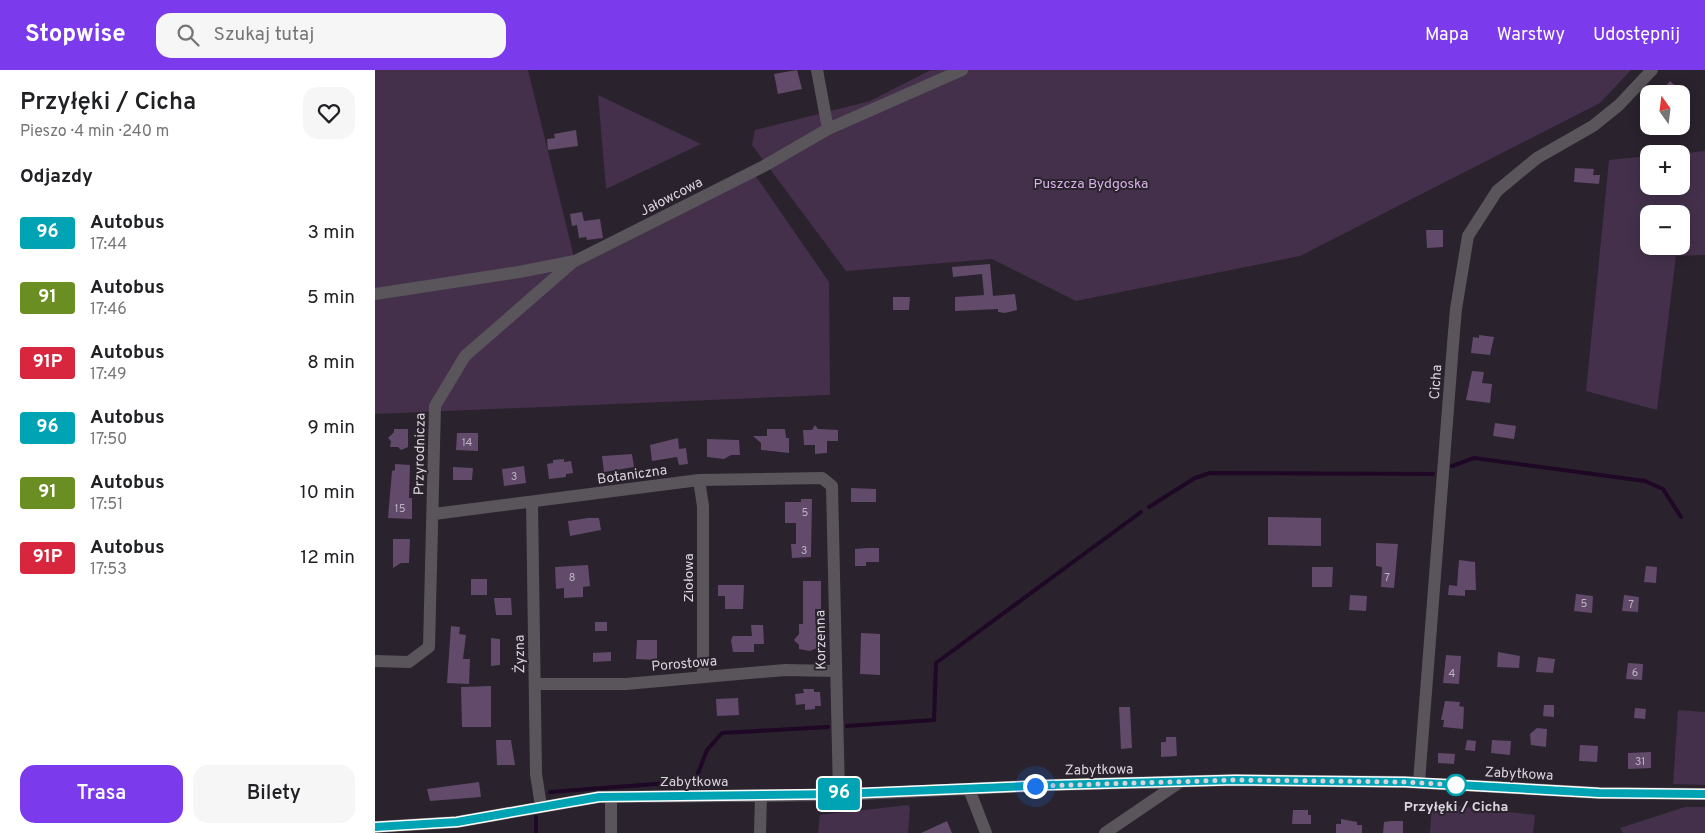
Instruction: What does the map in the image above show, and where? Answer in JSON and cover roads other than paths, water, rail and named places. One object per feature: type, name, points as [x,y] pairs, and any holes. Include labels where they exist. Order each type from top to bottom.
[{"type":"street","points":[[817,70],[828,129]]},
{"type":"street","name":"Jałowcowa","points":[[375,294],[519,272],[575,261],[764,166],[828,129],[963,70]]},
{"type":"street","name":"Cicha","points":[[1419,782],[1453,335],[1468,236],[1497,192],[1537,158],[1593,126],[1619,105],[1652,70]]},
{"type":"street","name":"Przyrodnicza","points":[[375,662],[409,662],[429,647],[434,514],[435,406],[465,356],[575,261]]},
{"type":"street","name":"Botaniczna","points":[[434,514],[699,480],[822,478],[832,486]]},
{"type":"street","name":"Ziołowa","points":[[699,480],[703,506],[703,676]]},
{"type":"street","name":"Korzenna","points":[[832,486],[839,794]]},
{"type":"street","name":"Żyzna","points":[[532,502],[536,774],[541,806]]},
{"type":"street","name":"Porostowa","points":[[535,684],[626,684],[785,670],[836,671]]},
{"type":"street","name":"Zabytkowa","points":[[375,827],[457,822],[541,806],[611,797],[839,794],[1051,785],[1243,780],[1419,782],[1599,793],[1705,794]]},
{"type":"street","points":[[1105,833],[1180,782]]},
{"type":"street","points":[[969,789],[986,833]]},
{"type":"street","points":[[760,833],[761,796]]},
{"type":"street","points":[[611,797],[611,833]]},
{"type":"waterway","points":[[1452,466],[1474,458],[1645,481],[1663,489],[1681,517]]},
{"type":"waterway","points":[[1149,507],[1195,478],[1210,473],[1433,474]]},
{"type":"waterway","points":[[847,726],[934,720],[936,663],[1141,512]]},
{"type":"waterway","points":[[550,792],[695,781],[707,750],[722,733],[828,727]]},
{"type":"waterway","points":[[536,817],[536,833]]},
{"type":"place","name":"Przyłęki / Cicha","points":[[1456,785]]},
{"type":"park label","name":"Puszcza Bydgoska","points":[[1091,183]]}]
